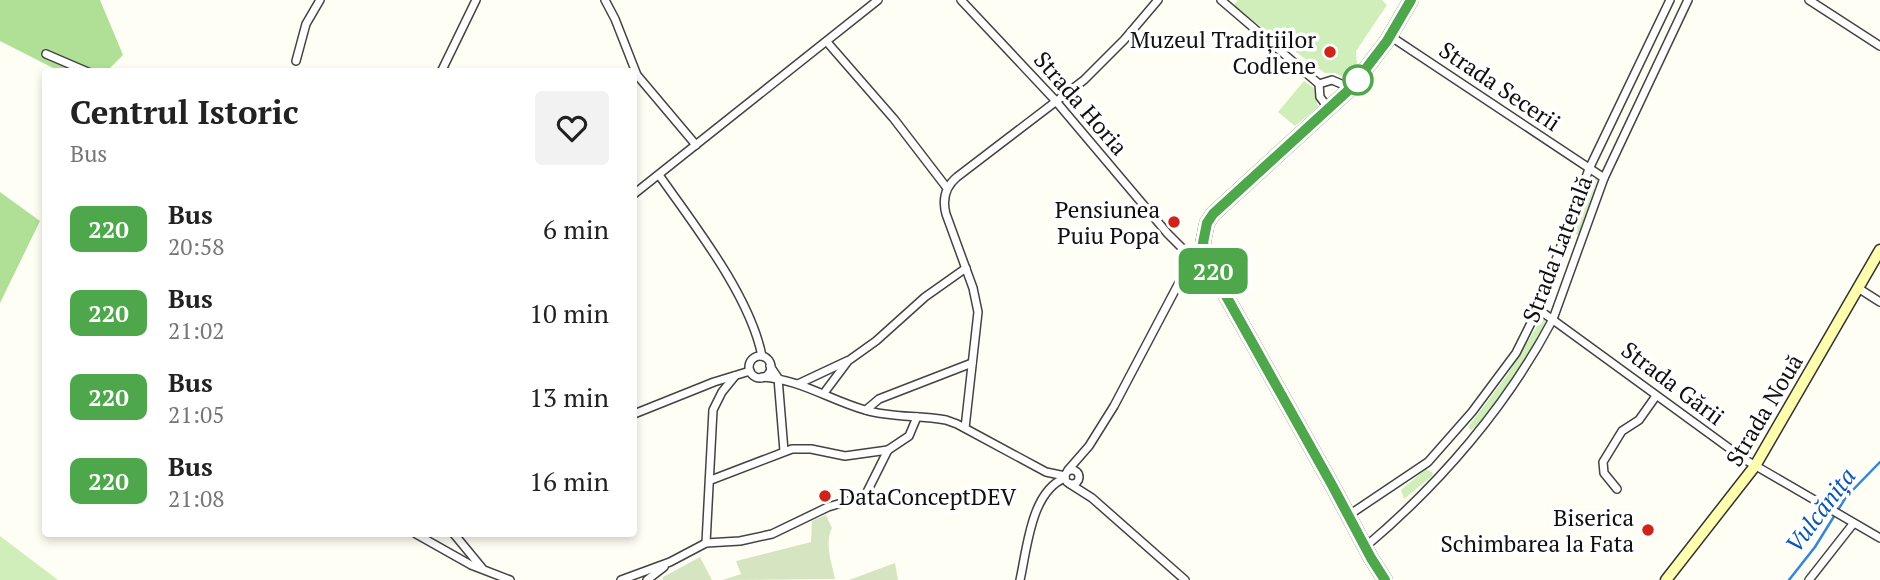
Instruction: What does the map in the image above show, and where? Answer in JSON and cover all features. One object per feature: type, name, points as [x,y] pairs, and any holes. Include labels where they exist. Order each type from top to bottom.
[{"type":"highway","points":[[1385,580],[1239,321],[1204,250],[1205,230],[1213,214],[1351,88],[1390,36],[1411,0]]},
{"type":"main road","name":"Strada Nouă","points":[[1666,580],[1755,466],[1880,250]]},
{"type":"street","points":[[296,61],[306,24],[320,0]]},
{"type":"street","points":[[443,68],[476,0]]},
{"type":"street","points":[[605,0],[633,68]]},
{"type":"street","points":[[637,192],[878,0]]},
{"type":"street","name":"Strada Horia","points":[[961,0],[1057,103],[1168,234],[1192,258]]},
{"type":"street","points":[[965,428],[978,312],[975,294],[944,209],[947,188],[957,177],[1057,103],[1105,59],[1158,0]]},
{"type":"street","points":[[1221,0],[1320,84],[1320,97],[1329,109]]},
{"type":"street","name":"Strada Laterală","points":[[1349,515],[1428,462],[1508,364],[1538,309],[1589,169],[1670,0]]},
{"type":"street","name":"Strada Laterală","points":[[1364,547],[1399,518],[1440,474],[1514,385],[1553,319],[1604,178],[1688,0]]},
{"type":"street","points":[[1809,0],[1880,46]]},
{"type":"street","name":"Strada Secerii","points":[[1390,36],[1604,178]]},
{"type":"street","points":[[827,42],[894,119],[947,188]]},
{"type":"street","points":[[46,54],[79,68]]},
{"type":"street","points":[[637,76],[696,145]]},
{"type":"street","points":[[1320,84],[1332,79],[1351,88]]},
{"type":"street","points":[[659,175],[737,292],[754,328],[762,356],[768,360],[778,378],[784,451]]},
{"type":"street","points":[[1067,477],[1125,387],[1192,258],[1204,250]]},
{"type":"street","points":[[798,384],[848,361],[876,341],[939,286],[966,268]]},
{"type":"street","points":[[1858,288],[1880,302]]},
{"type":"street","name":"Strada Gării","points":[[1538,309],[1755,466],[1880,538]]},
{"type":"street","points":[[762,356],[751,361],[750,371],[754,376],[778,378],[798,384],[866,410],[946,421],[965,428],[1038,468],[1067,477],[1075,483],[1085,452]]},
{"type":"street","points":[[824,393],[848,361]]},
{"type":"street","points":[[866,410],[879,398],[972,363]]},
{"type":"street","points":[[762,377],[769,372],[770,366]]},
{"type":"street","points":[[637,413],[750,371]]},
{"type":"street","points":[[706,543],[713,410],[722,392],[735,376]]},
{"type":"street","points":[[1617,489],[1604,473],[1603,461],[1622,430],[1639,421],[1656,396]]},
{"type":"street","points":[[711,480],[784,451],[811,449],[845,456],[888,450],[905,440],[918,417]]},
{"type":"street","points":[[1457,429],[1471,440]]},
{"type":"street","points":[[621,580],[670,562],[706,543],[740,541],[772,534],[817,512],[865,496],[888,450]]},
{"type":"street","points":[[1428,462],[1440,474]]},
{"type":"street","points":[[1020,580],[1034,516],[1051,487],[1074,470],[1093,498]]},
{"type":"street","points":[[1067,477],[1185,580]]},
{"type":"street","points":[[1809,580],[1853,524]]},
{"type":"street","points":[[422,537],[484,571],[510,580]]},
{"type":"street","points":[[456,537],[484,571]]},
{"type":"street","points":[[647,580],[670,562]]},
{"type":"green space","points":[[0,0],[100,0],[123,55],[110,68],[53,68],[0,41]]},
{"type":"green space","points":[[1238,0],[1382,0],[1387,5],[1356,51],[1357,65],[1348,79],[1335,73],[1325,73],[1233,6]]},
{"type":"green space","points":[[1304,81],[1314,88],[1318,107],[1295,126],[1278,112]]},
{"type":"green space","points":[[1592,179],[1597,180],[1579,234],[1576,235],[1574,232]]},
{"type":"green space","points":[[0,192],[40,221],[0,303]]},
{"type":"green space","points":[[1542,318],[1545,323],[1511,381],[1489,412],[1471,430],[1468,427],[1508,374]]},
{"type":"green space","points":[[1426,469],[1433,473],[1432,476],[1404,499],[1401,490]]},
{"type":"green space","points":[[826,515],[832,528],[829,547],[835,579],[723,580],[741,574],[736,561],[811,542],[812,521]]},
{"type":"green space","points":[[0,536],[58,580],[0,580]]},
{"type":"green space","points":[[700,557],[712,580],[663,580],[663,577]]},
{"type":"green space","points":[[895,563],[898,580],[849,580]]},
{"type":"waterway","name":"Vulcănița","points":[[1789,580],[1815,547],[1846,497],[1880,462]]},
{"type":"bus line","name":"220","points":[[1385,580],[1223,292],[1204,250],[1203,236],[1213,214],[1351,88],[1387,41],[1411,0]]},
{"type":"place","name":"Muzeul Tradițiilor Codlene","points":[[1330,52]]},
{"type":"place","name":"Pensiunea Puiu Popa","points":[[1174,222]]},
{"type":"place","name":"DataConceptDEV","points":[[825,496]]},
{"type":"place","name":"Biserica Schimbarea la Fata","points":[[1648,530]]}]
